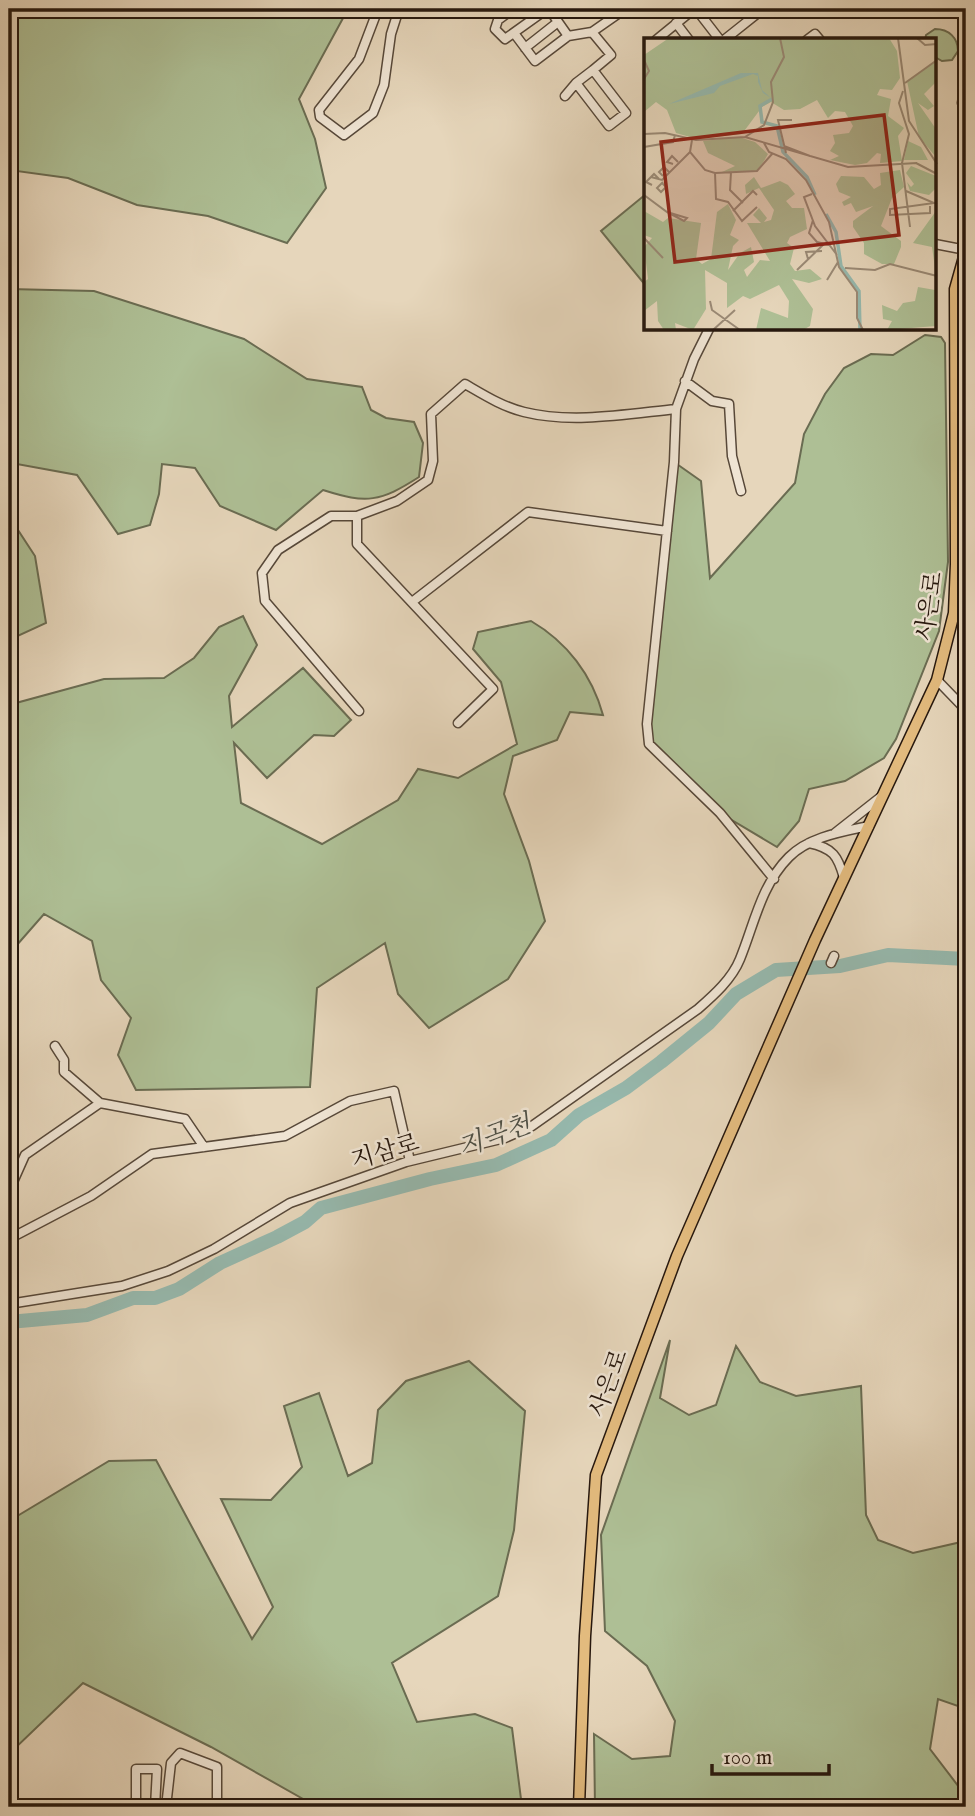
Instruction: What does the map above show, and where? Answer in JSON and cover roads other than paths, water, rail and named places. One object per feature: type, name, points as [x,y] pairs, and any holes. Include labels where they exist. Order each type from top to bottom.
[{"type":"main road","name":"사은로","points":[[579,1807],[585,1636],[596,1475],[677,1256],[788,999],[937,680],[954,613],[955,289],[966,250]]},
{"type":"street","points":[[378,9],[359,59],[319,110],[320,117],[344,135],[373,113],[384,85],[387,53],[399,9]]},
{"type":"street","points":[[513,9],[498,20],[495,29],[505,40],[548,9],[568,36]]},
{"type":"street","points":[[514,33],[535,61],[568,36],[592,32],[625,9]]},
{"type":"street","points":[[658,38],[695,9],[720,38]]},
{"type":"street","points":[[725,38],[763,9]]},
{"type":"street","points":[[525,48],[558,22]]},
{"type":"street","points":[[676,23],[687,38]]},
{"type":"street","points":[[565,96],[576,83],[611,55],[592,32]]},
{"type":"street","points":[[576,83],[609,126],[626,113],[593,70]]},
{"type":"street","points":[[966,80],[962,103],[966,110]]},
{"type":"street","points":[[936,244],[966,250]]},
{"type":"street","points":[[708,331],[685,381],[676,410],[667,531],[647,724],[649,744],[720,813],[774,879]]},
{"type":"street","points":[[685,381],[712,401],[729,404],[732,456],[741,491]]},
{"type":"street","points":[[359,711],[265,601],[262,573],[278,550],[331,516],[356,516],[397,501],[428,480],[433,460],[431,414],[465,384],[492,400],[524,412],[597,416],[676,410]]},
{"type":"street","points":[[412,602],[528,512],[667,531]]},
{"type":"street","points":[[356,516],[357,544],[493,689],[458,723]]},
{"type":"street","points":[[937,680],[966,710]]},
{"type":"street","points":[[835,833],[882,796]]},
{"type":"street","name":"지삼로","points":[[9,1304],[109,1288],[168,1271],[214,1249],[290,1203],[410,1161],[475,1148],[532,1126],[698,1009],[719,991],[739,962],[760,902],[788,858],[809,844],[835,833],[869,826]]},
{"type":"street","points":[[809,844],[824,846],[836,855],[844,878]]},
{"type":"street","points":[[55,1046],[64,1060],[64,1072],[100,1102],[185,1118],[204,1147]]},
{"type":"street","points":[[9,1239],[91,1196],[152,1154],[285,1136],[350,1101],[394,1091],[410,1161]]},
{"type":"street","points":[[9,1191],[25,1155],[100,1102]]},
{"type":"street","points":[[166,1807],[171,1763],[180,1753],[217,1767],[217,1807]]},
{"type":"street","points":[[136,1807],[136,1769],[157,1769],[155,1807]]},
{"type":"waterway","name":"지곡천","points":[[9,1322],[87,1315],[133,1298],[155,1298],[179,1289],[220,1263],[305,1222],[321,1208],[430,1179],[496,1165],[551,1140],[579,1115],[626,1088],[661,1062],[709,1023],[736,994],[776,970],[840,966],[888,955],[966,959]]}]
